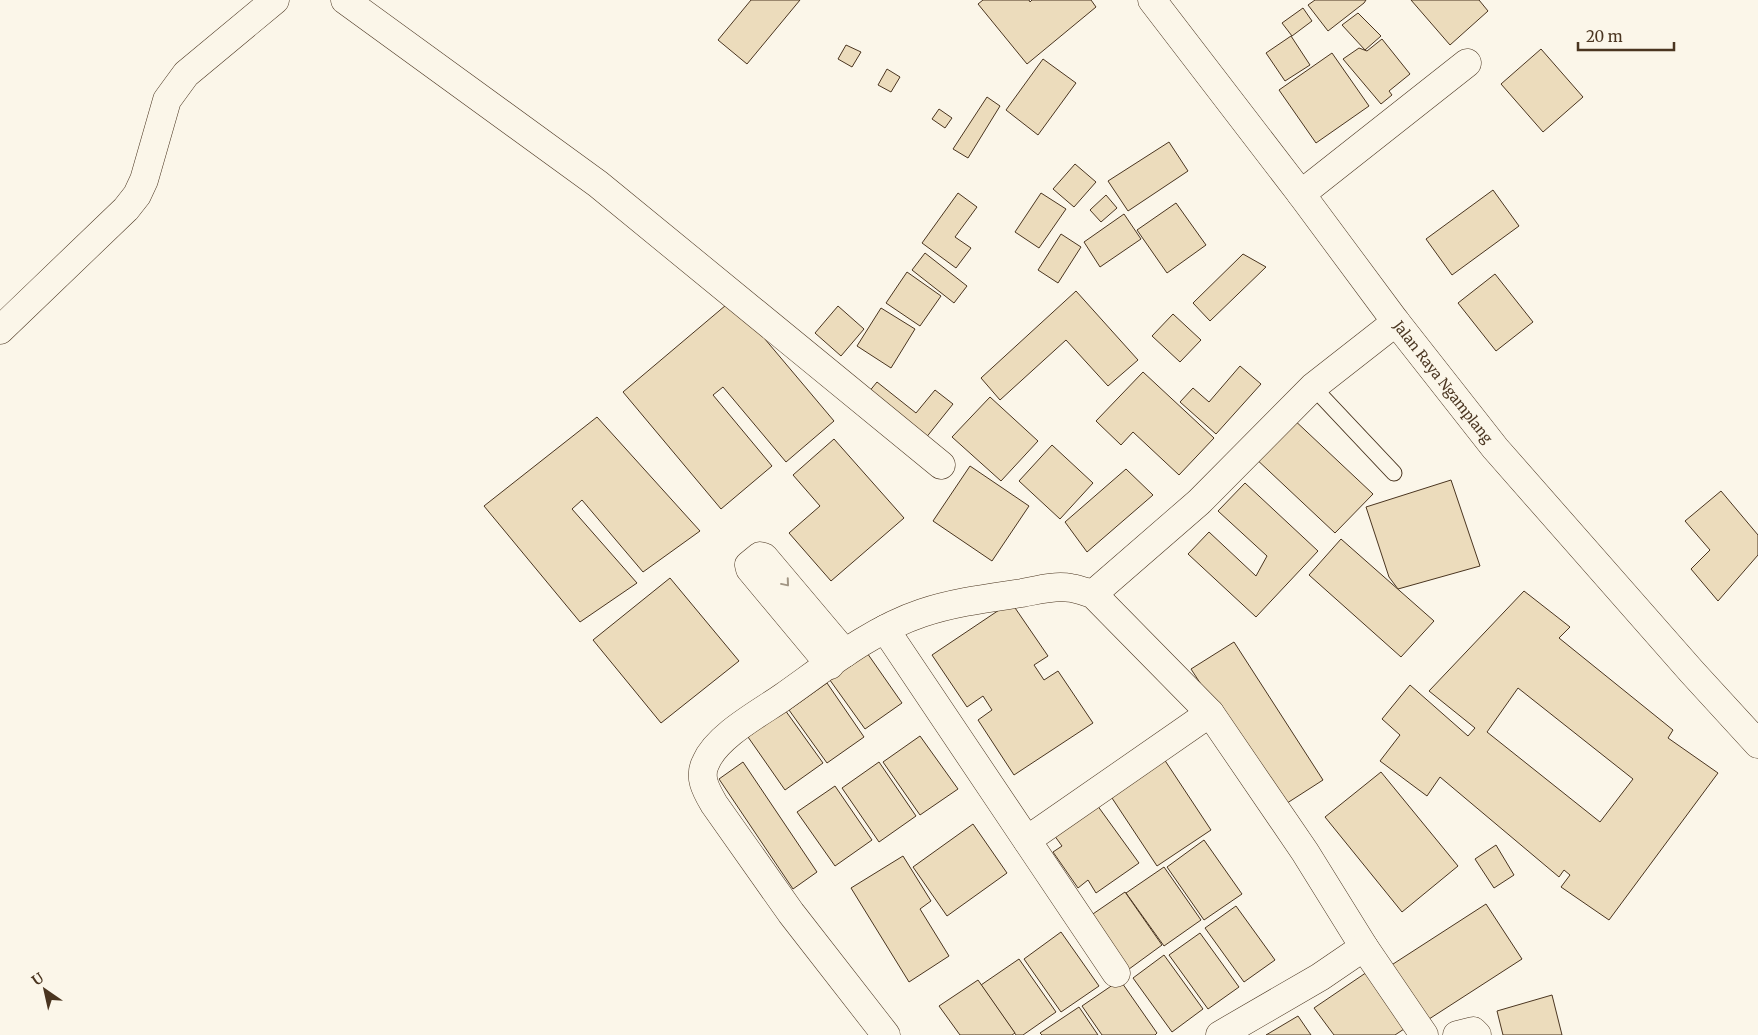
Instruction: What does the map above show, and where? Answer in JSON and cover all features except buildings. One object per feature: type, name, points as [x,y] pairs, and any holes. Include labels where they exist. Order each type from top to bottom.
[{"type":"street","points":[[0,330],[126,209],[137,195],[144,180],[167,100],[186,74],[275,0]]},
{"type":"street","points":[[345,0],[598,184],[941,465]]},
{"type":"street","name":"Jalan Raya Ngamplang","points":[[1152,0],[1301,194],[1396,322],[1496,448],[1692,672],[1758,744]]},
{"type":"street","points":[[1301,194],[1467,63]]},
{"type":"street","points":[[1093,594],[1198,502],[1313,387],[1396,322]]},
{"type":"street","points":[[886,1035],[791,913],[714,804],[704,787],[702,778],[704,764],[710,753],[720,742],[885,628],[922,613],[966,601],[1052,588],[1071,588],[1093,594],[1210,713],[1305,852],[1364,947],[1424,1035]]},
{"type":"street","points":[[885,628],[1116,973]]},
{"type":"street","points":[[1027,840],[1210,713]]},
{"type":"street","points":[[1220,1035],[1305,986],[1364,947]]},
{"type":"street","points":[[1458,1035],[1473,1031],[1477,1035]]},
{"type":"lane","points":[[1313,387],[1394,473]]}]
